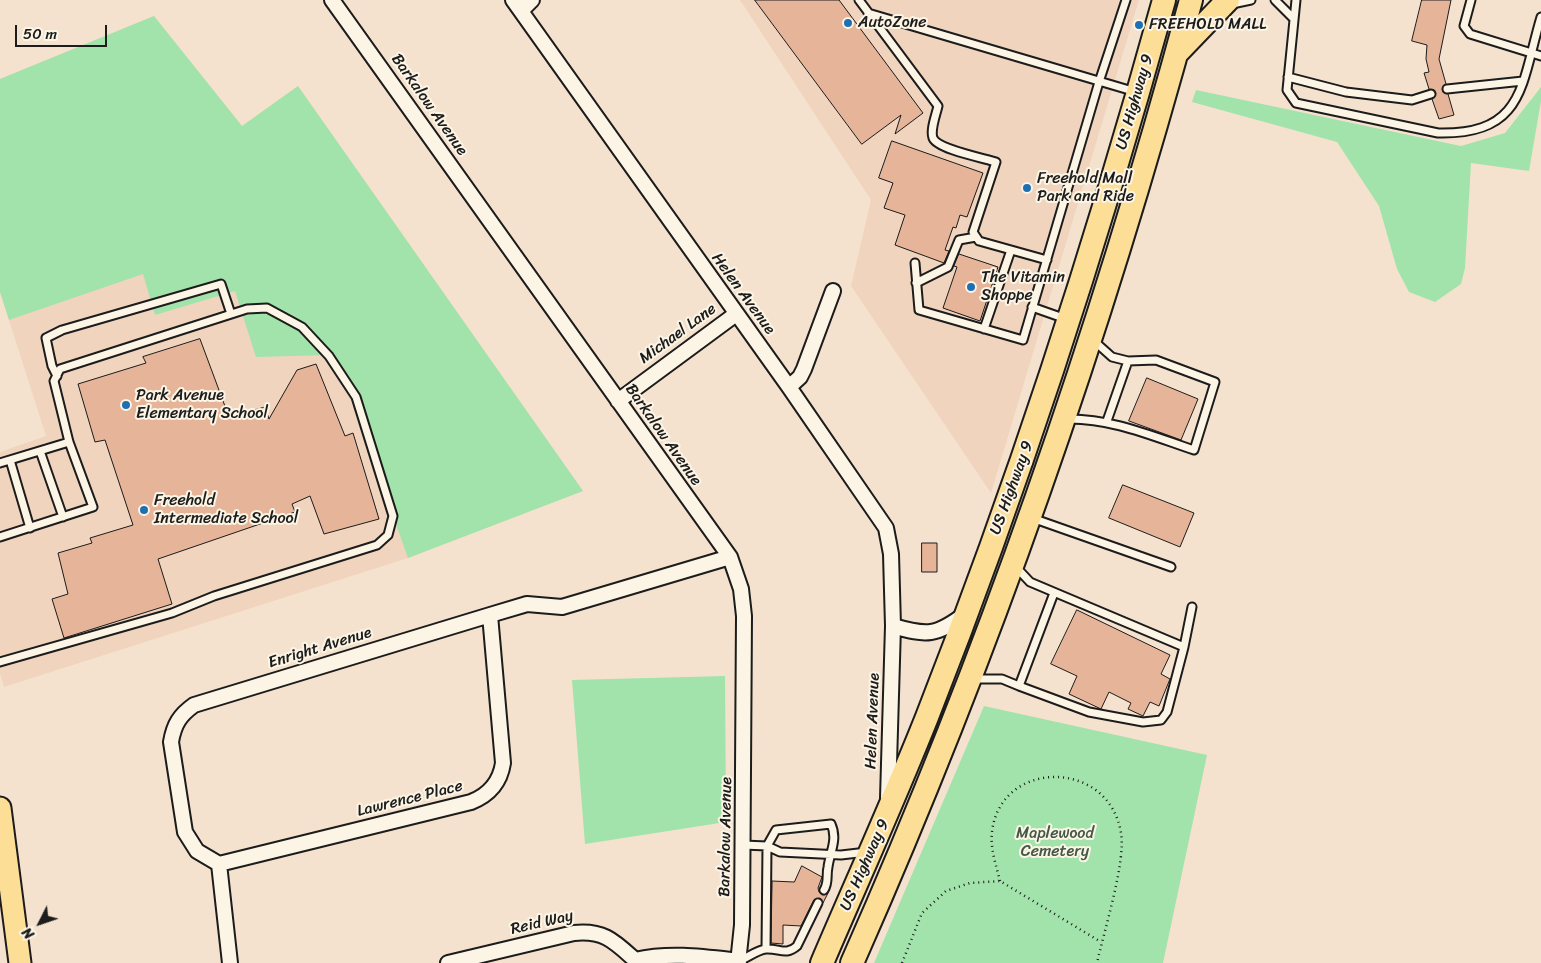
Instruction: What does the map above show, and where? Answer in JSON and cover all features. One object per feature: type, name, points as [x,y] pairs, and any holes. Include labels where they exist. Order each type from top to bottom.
[{"type":"highway","name":"US Highway 9","points":[[822,963],[887,816],[966,614],[1036,421],[1069,320],[1138,93],[1164,0]]},
{"type":"highway","name":"US Highway 9","points":[[852,963],[859,953],[969,680],[1013,564],[1091,338],[1191,0]]},
{"type":"highway","points":[[1176,54],[1225,3]]},
{"type":"main road","points":[[0,808],[6,889],[20,963]]},
{"type":"street","name":"Barkalow Avenue","points":[[332,0],[730,556],[741,589],[744,616],[742,925],[739,962]]},
{"type":"street","points":[[517,6],[532,0]]},
{"type":"street","name":"Helen Avenue","points":[[517,6],[789,387],[886,528],[891,554],[893,626],[887,816]]},
{"type":"street","points":[[789,387],[804,369],[833,291]]},
{"type":"street","name":"Michael Lane","points":[[618,401],[736,314]]},
{"type":"street","name":"Enright Avenue","points":[[219,864],[197,851],[185,832],[171,742],[173,729],[184,712],[194,705],[490,614],[527,604],[562,607],[730,556]]},
{"type":"street","name":"Lawrence Place","points":[[219,864],[471,802],[490,792],[496,784],[503,763],[490,614]]},
{"type":"street","points":[[893,626],[915,632],[934,633],[966,614]]},
{"type":"street","points":[[219,864],[230,963]]},
{"type":"street","name":"Reid Way","points":[[448,963],[574,932],[588,931],[611,938],[635,961],[674,955],[739,962]]},
{"type":"lane","points":[[859,0],[938,106],[932,134],[933,139],[942,146],[996,162],[973,232],[976,238]]},
{"type":"lane","points":[[915,263],[919,310],[1023,340],[1099,82],[1126,0]]},
{"type":"lane","points":[[1225,3],[1251,0]]},
{"type":"lane","points":[[1275,0],[1293,18]]},
{"type":"lane","points":[[1296,0],[1287,90],[1296,103],[1438,133],[1454,133],[1483,127],[1512,107],[1520,95],[1541,17]]},
{"type":"lane","points":[[1471,0],[1464,26],[1466,31],[1470,34],[1541,56]]},
{"type":"lane","points":[[868,13],[1138,93]]},
{"type":"lane","points":[[1288,77],[1346,92],[1393,98],[1412,100],[1431,94]]},
{"type":"lane","points":[[1447,89],[1523,81]]},
{"type":"lane","points":[[916,283],[948,267],[958,240],[976,238],[1047,260]]},
{"type":"lane","points":[[984,329],[1011,250]]},
{"type":"lane","points":[[57,376],[46,344],[46,338],[55,333],[221,284],[231,314]]},
{"type":"lane","points":[[1032,307],[1069,320]]},
{"type":"lane","points":[[0,537],[93,507],[69,442],[54,381],[60,369],[247,309],[267,308],[302,327],[328,356],[356,397],[393,516],[388,535],[377,545],[214,596],[172,613],[0,662]]},
{"type":"lane","points":[[1063,419],[1088,418],[1107,421],[1194,450],[1214,382],[1156,360],[1128,361],[1112,357],[1091,338]]},
{"type":"lane","points":[[1107,421],[1128,361]]},
{"type":"lane","points":[[0,463],[69,442]]},
{"type":"lane","points":[[40,451],[63,517]]},
{"type":"lane","points":[[10,460],[30,528]]},
{"type":"lane","points":[[1029,517],[1171,566]]},
{"type":"lane","points":[[1013,564],[1030,582],[1184,647]]},
{"type":"lane","points":[[1019,686],[1054,593]]},
{"type":"lane","points":[[969,680],[1002,679],[1080,710],[1143,722],[1157,722],[1164,717],[1169,707],[1192,607]]},
{"type":"lane","points":[[766,949],[767,846],[776,830],[831,824],[835,833],[828,867],[828,882],[824,890]]},
{"type":"lane","points":[[743,845],[767,846],[780,852],[831,855],[870,852]]},
{"type":"lane","points":[[739,962],[766,949],[784,952],[792,950],[797,946],[818,903]]},
{"type":"path","points":[[1000,881],[992,834],[997,815],[1007,799],[1018,788],[1038,779],[1068,777],[1087,784],[1102,795],[1112,808],[1121,834],[1119,863],[1097,963]]},
{"type":"path","points":[[902,963],[920,917],[930,904],[956,887],[970,883],[1000,881],[1101,942]]},
{"type":"shaded area","name":"FREEHOLD MALL","points":[[740,0],[1139,0],[991,493],[851,286],[871,200]]},
{"type":"shaded area","points":[[154,16],[242,126],[298,86],[583,491],[408,558],[4,687],[0,674],[0,452],[46,436],[0,292],[0,79]]},
{"type":"green space","points":[[154,16],[242,126],[298,86],[583,491],[408,558],[342,372],[328,355],[256,357],[235,291],[155,315],[143,274],[9,320],[0,292],[0,79]]},
{"type":"green space","points":[[1541,87],[1541,101],[1529,171],[1471,163],[1465,268],[1461,284],[1435,302],[1409,292],[1397,269],[1379,206],[1337,142],[1192,102],[1196,90],[1461,146],[1505,133]]},
{"type":"green space","points":[[725,676],[726,822],[585,844],[572,680]]},
{"type":"green space","name":"Maplewood Cemetery","points":[[984,706],[1207,755],[1163,963],[874,963]]},
{"type":"building","points":[[755,0],[839,0],[923,113],[895,134],[901,115],[862,144]]},
{"type":"building","points":[[1422,0],[1451,0],[1439,59],[1446,84],[1442,90],[1448,94],[1454,115],[1439,119],[1432,99],[1436,93],[1429,89],[1424,73],[1429,72],[1426,59],[1427,45],[1412,41]]},
{"type":"building","points":[[892,141],[983,173],[967,217],[960,215],[956,228],[953,227],[945,250],[949,251],[944,263],[895,245],[905,215],[884,208],[893,183],[879,178]]},
{"type":"building","name":"The Vitamin Shoppe","points":[[959,254],[998,267],[980,321],[943,308],[957,267],[954,266]]},
{"type":"building","points":[[200,339],[229,417],[265,407],[269,419],[297,370],[316,364],[345,436],[353,433],[379,519],[324,534],[310,496],[292,504],[295,512],[158,559],[172,604],[64,638],[52,599],[68,594],[58,553],[92,543],[90,538],[133,525],[105,440],[95,442],[78,384],[146,363],[143,357]]},
{"type":"building","points":[[1147,378],[1198,399],[1181,440],[1129,421]]},
{"type":"building","points":[[1123,485],[1194,513],[1180,547],[1109,518]]},
{"type":"building","points":[[922,543],[937,543],[937,572],[922,572]]},
{"type":"building","points":[[1077,610],[1170,655],[1161,674],[1170,679],[1159,706],[1150,702],[1143,716],[1128,709],[1131,703],[1109,692],[1101,709],[1069,694],[1077,676],[1051,664]]},
{"type":"building","points":[[802,866],[822,877],[818,888],[819,892],[824,895],[828,893],[823,903],[820,898],[814,900],[801,926],[783,925],[783,944],[771,943],[772,881],[794,882]]},
{"type":"place","name":"AutoZone","points":[[848,23]]},
{"type":"place","name":"FREEHOLD MALL","points":[[1139,25]]},
{"type":"place","name":"Freehold Mall Park and Ride","points":[[1027,188]]},
{"type":"place","name":"The Vitamin Shoppe","points":[[971,287]]},
{"type":"place","name":"Park Avenue Elementary School","points":[[126,405]]},
{"type":"place","name":"Freehold Intermediate School","points":[[144,510]]}]
